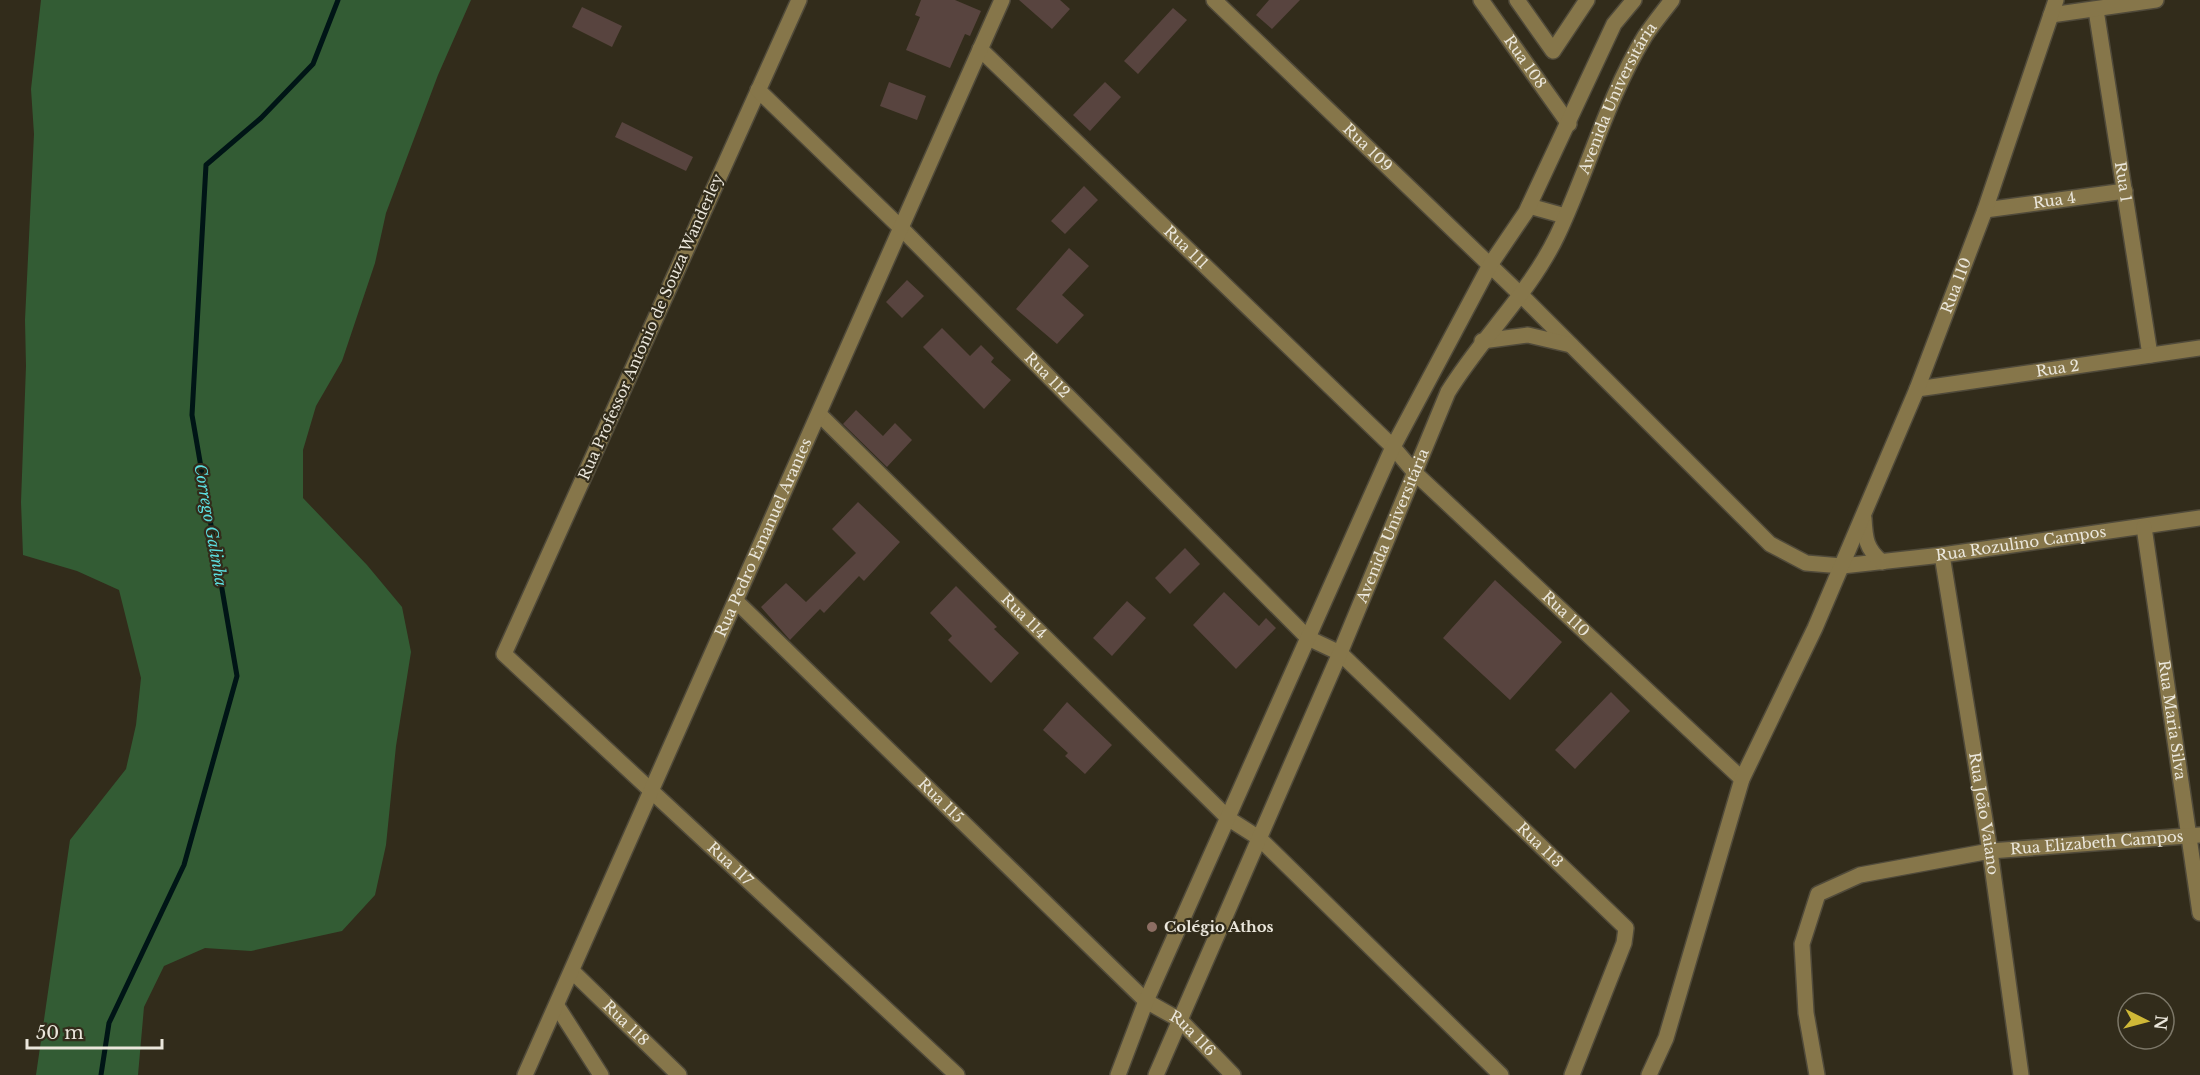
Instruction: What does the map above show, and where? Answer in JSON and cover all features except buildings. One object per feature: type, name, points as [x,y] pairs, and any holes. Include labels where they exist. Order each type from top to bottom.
[{"type":"street","name":"Rua Professor Antonio de Souza Wanderley","points":[[504,654],[799,0]]},
{"type":"street","name":"Rua Pedro Emanuel Arantes","points":[[525,1075],[1002,0]]},
{"type":"street","name":"Rua 109","points":[[1214,0],[1521,295]]},
{"type":"street","name":"Rua 108","points":[[1481,0],[1569,124]]},
{"type":"street","points":[[1516,0],[1553,51],[1587,0]]},
{"type":"street","name":"Avenida Universitária","points":[[1118,1075],[1146,1001],[1393,447],[1490,265],[1528,206],[1569,124],[1614,24],[1634,0]]},
{"type":"street","name":"Avenida Universitária","points":[[1156,1075],[1340,653],[1448,392],[1482,341],[1521,295],[1556,237],[1608,112],[1645,36],[1672,0]]},
{"type":"street","name":"Rua 110","points":[[1649,1075],[1666,1038],[1742,779],[1815,628],[1917,388],[1985,210],[2056,0]]},
{"type":"street","points":[[2051,15],[2156,0]]},
{"type":"street","name":"Rua 1","points":[[2096,10],[2150,355]]},
{"type":"street","name":"Rua 111","points":[[980,49],[1393,447]]},
{"type":"street","name":"Rua 112","points":[[758,90],[901,228],[1308,638],[1340,653]]},
{"type":"street","name":"Rua 4","points":[[1985,210],[2124,191]]},
{"type":"street","points":[[1528,206],[1565,216]]},
{"type":"street","points":[[1521,295],[1770,544],[1806,563],[1842,566]]},
{"type":"street","points":[[1482,341],[1527,335],[1571,345]]},
{"type":"street","name":"Rua 2","points":[[1917,388],[2200,348]]},
{"type":"street","name":"Rua 114","points":[[819,414],[1229,819]]},
{"type":"street","name":"Rua 110","points":[[1393,447],[1415,473],[1742,779]]},
{"type":"street","points":[[1864,514],[1865,541],[1872,553],[1882,562]]},
{"type":"street","name":"Rua Rozulino Campos","points":[[1842,566],[1942,555],[2200,518]]},
{"type":"street","name":"Rua Maria Silva","points":[[2144,526],[2194,836],[2200,913]]},
{"type":"street","name":"Rua João Vaiano","points":[[1942,555],[1990,851],[2021,1075]]},
{"type":"street","name":"Rua 115","points":[[736,601],[1146,1001]]},
{"type":"street","name":"Rua 113","points":[[1340,653],[1626,928],[1624,943],[1572,1075]]},
{"type":"street","name":"Rua 117","points":[[504,654],[957,1075]]},
{"type":"street","points":[[1229,819],[1259,838],[1501,1075]]},
{"type":"street","name":"Rua Elizabeth Campos","points":[[1817,1075],[1806,1013],[1802,944],[1818,894],[1860,875],[1990,851],[2194,836]]},
{"type":"street","name":"Rua 118","points":[[572,971],[679,1075]]},
{"type":"street","name":"Rua 116","points":[[1146,1001],[1179,1020],[1233,1075]]},
{"type":"street","points":[[557,1006],[601,1075]]},
{"type":"green space","points":[[41,0],[471,0],[438,75],[386,213],[375,263],[342,361],[316,406],[303,450],[303,498],[367,565],[402,607],[411,652],[396,746],[386,845],[375,895],[342,931],[251,951],[205,948],[164,966],[144,1007],[138,1075],[36,1075],[70,840],[126,769],[136,725],[141,678],[119,590],[77,571],[23,555],[21,502],[26,366],[25,320],[34,134],[31,89]]},
{"type":"waterway","name":"Corrego Galinha","points":[[101,1075],[109,1023],[184,865],[237,676],[192,415],[206,165],[261,118],[313,64],[338,0]]},
{"type":"place","name":"Colégio Athos","points":[[1152,927]]}]
